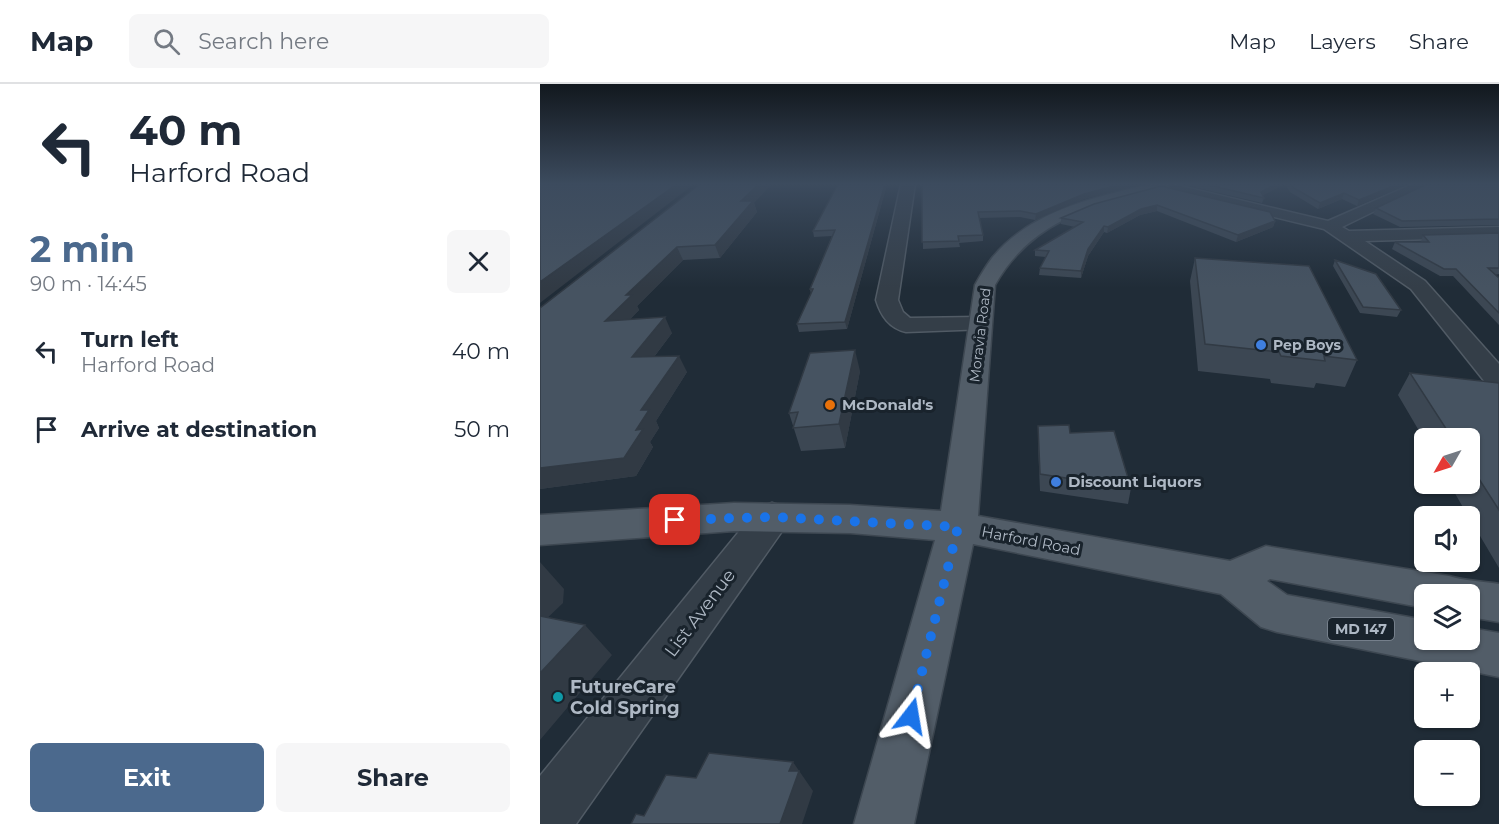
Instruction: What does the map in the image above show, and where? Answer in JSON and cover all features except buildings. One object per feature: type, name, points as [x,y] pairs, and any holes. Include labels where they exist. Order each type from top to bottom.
[{"type":"main road","name":"Moravia Road","points":[[884,824],[958,527],[985,285],[1011,246],[1023,236],[1057,219]]},
{"type":"main road","name":"Harford Road","points":[[540,530],[675,520],[772,517],[958,527],[1233,579],[1277,613],[1499,655]]},
{"type":"main road","points":[[1233,579],[1266,562],[1414,588]]},
{"type":"main road","points":[[1480,600],[1499,603]]},
{"type":"street","points":[[902,219],[887,300],[896,320],[906,325],[979,324]]},
{"type":"street","points":[[1290,219],[1337,231],[1499,232]]},
{"type":"street","points":[[1337,231],[1360,219]]},
{"type":"street","points":[[1337,231],[1418,285],[1499,381]]},
{"type":"street","name":"List Avenue","points":[[540,823],[772,517]]},
{"type":"place","name":"Pep Boys","points":[[1261,345]]},
{"type":"place","name":"McDonald's","points":[[830,405]]},
{"type":"place","name":"Discount Liquors","points":[[1056,482]]},
{"type":"place","name":"FutureCare Cold Spring","points":[[558,697]]},
{"type":"route","points":[[675,520],[772,517],[850,519],[958,527],[911,716]]}]
